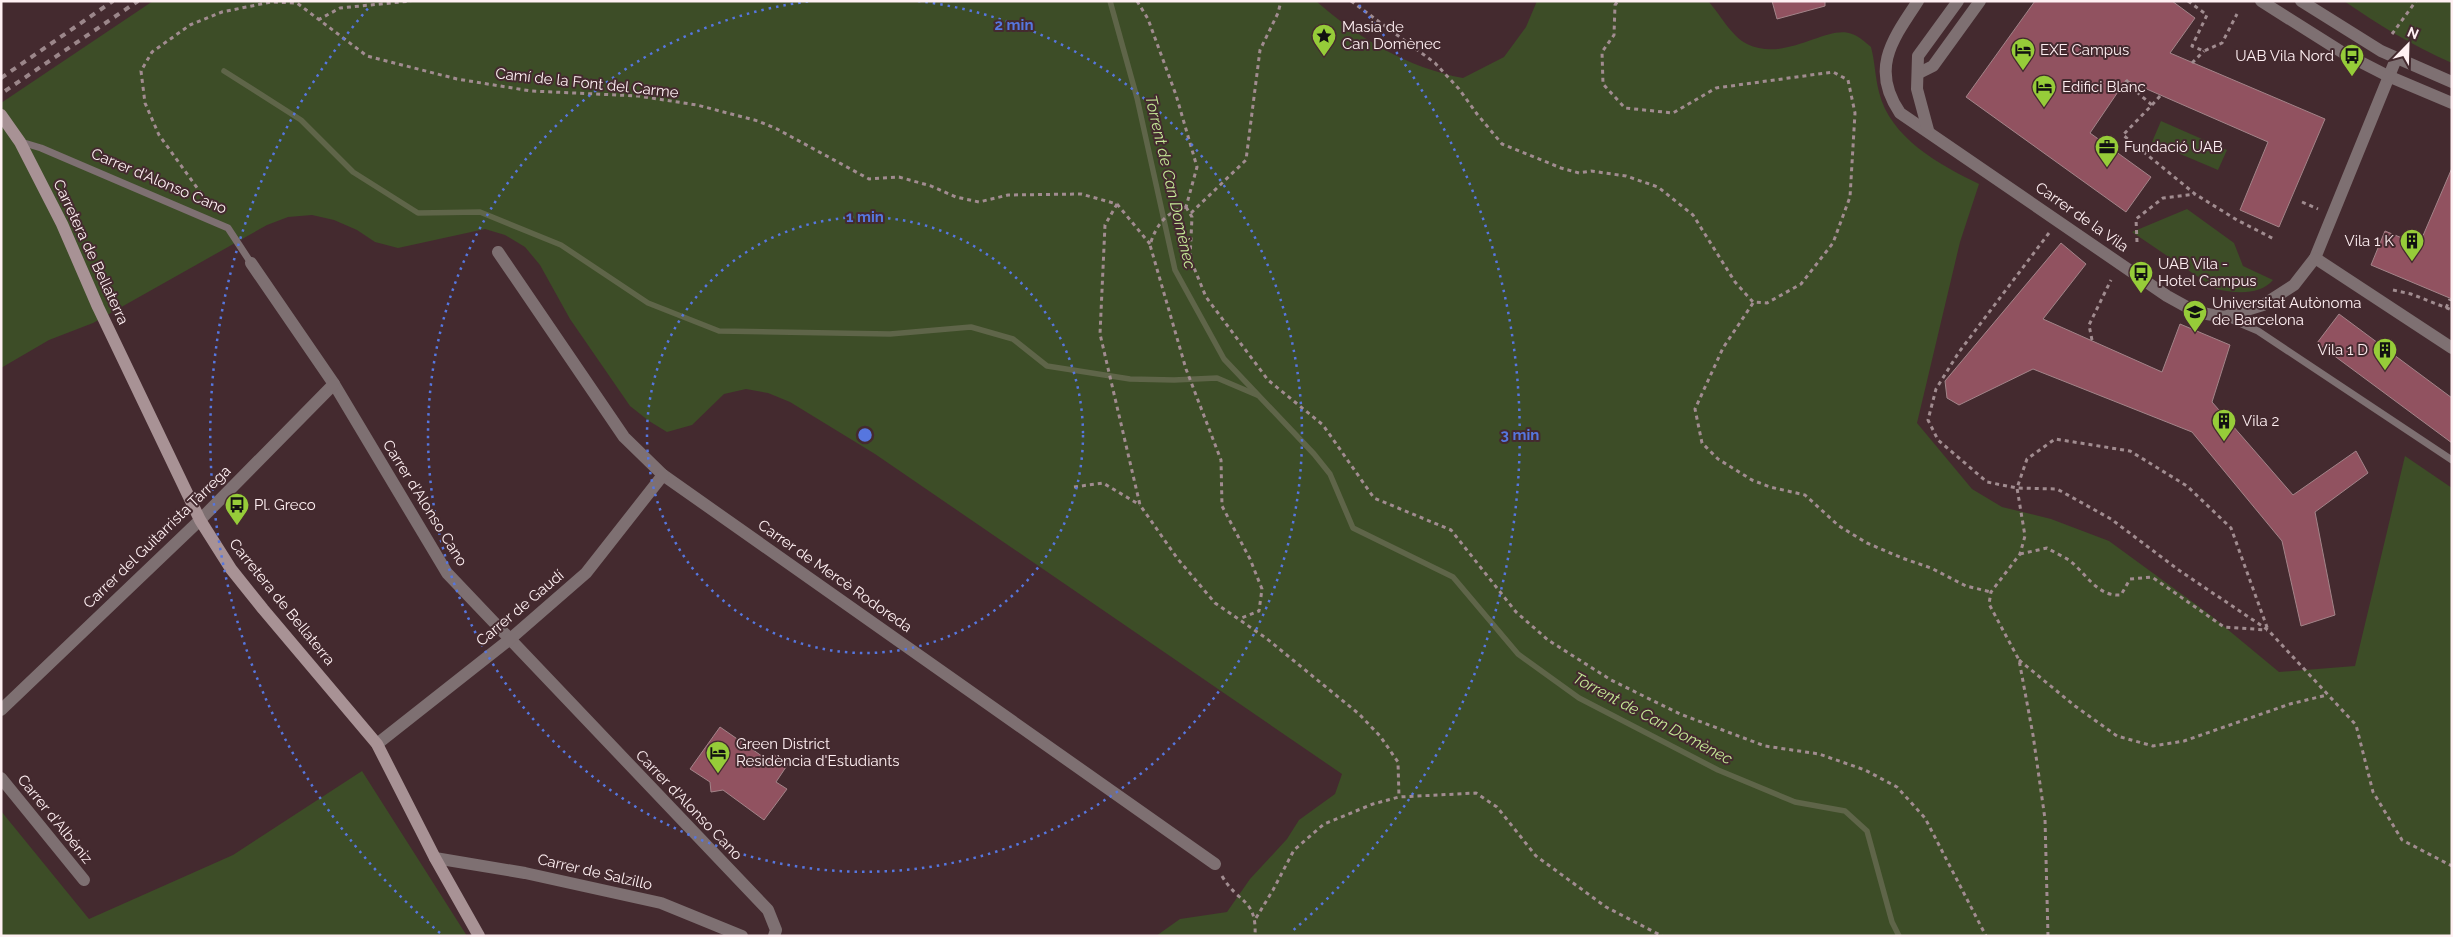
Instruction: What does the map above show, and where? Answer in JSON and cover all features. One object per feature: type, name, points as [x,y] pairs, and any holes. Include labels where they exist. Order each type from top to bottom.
[{"type":"street","name":"Carrer de la Vila","points":[[1918,1],[1890,45],[1885,66],[1886,85],[1892,101],[1900,113],[1928,130],[2167,296],[2196,312],[2224,317],[2263,305],[2294,285],[2315,258],[2396,58]]},
{"type":"street","points":[[1928,130],[1917,89],[1919,73],[1918,56],[1958,1]]},
{"type":"street","points":[[1919,73],[1933,66],[1980,1]]},
{"type":"street","points":[[2261,1],[2345,54],[2388,76],[2452,103]]},
{"type":"street","points":[[2300,1],[2396,58],[2452,82]]},
{"type":"street","name":"Carretera de Bellaterra","points":[[2,116],[20,142],[62,224],[98,307],[200,520],[231,568],[263,609],[377,744],[479,936]]},
{"type":"street","name":"Carrer de Mercè Rodoreda","points":[[498,252],[624,437],[663,475],[1216,864]]},
{"type":"street","points":[[2315,258],[2452,348]]},
{"type":"street","name":"Carrer d'Alonso Cano","points":[[251,263],[334,384],[447,573],[768,910],[776,930],[774,936]]},
{"type":"street","name":"Carrer del Guitarrista Tàrrega","points":[[1,710],[200,520],[334,384]]},
{"type":"street","name":"Carrer de Gaudí","points":[[377,744],[509,640],[586,573],[663,475]]},
{"type":"street","name":"Carrer d'Albéniz","points":[[1,778],[84,880]]},
{"type":"street","name":"Carrer de Salzillo","points":[[436,858],[525,873],[661,903],[742,936]]},
{"type":"lane","name":"Carrer d'Alonso Cano","points":[[20,142],[41,148],[228,228],[251,263]]},
{"type":"lane","name":"Carrer de la Vila","points":[[2224,317],[2258,331],[2452,460]]},
{"type":"path","points":[[318,20],[340,8],[411,1]]},
{"type":"path","points":[[1137,1],[1148,19],[1161,53],[1176,95],[1197,167],[1186,207]]},
{"type":"path","points":[[1280,1],[1278,13],[1260,50],[1246,160],[1191,212],[1190,258],[1206,297],[1268,380],[1323,425],[1374,498],[1451,530],[1516,612],[1548,640],[1611,680],[1680,714],[1765,746],[1819,754],[1865,770],[1897,787],[1925,818],[1986,936]]},
{"type":"path","points":[[1351,1],[1435,63],[1459,89],[1502,144],[1561,168],[1579,172],[1591,171],[1626,176],[1658,187],[1693,215],[1735,282],[1753,302],[1768,303],[1801,284],[1833,243],[1850,197],[1855,113],[1848,80],[1833,72],[1716,88],[1673,113],[1625,108],[1603,84],[1602,52],[1614,35],[1615,5],[1618,1]]},
{"type":"path","points":[[2188,1],[2207,15],[2192,46],[2204,51]]},
{"type":"path","points":[[2392,34],[2416,1]]},
{"type":"path","name":"Camí de la Font del Carme","points":[[228,228],[160,135],[145,103],[141,71],[152,52],[190,25],[222,12],[271,2],[298,4],[367,56],[424,72],[531,91],[638,96],[697,105],[777,129],[869,179],[899,177],[931,186],[956,197],[979,202],[1008,195],[1081,194],[1116,204]]},
{"type":"path","points":[[2192,63],[2204,51],[2222,43],[2237,14]]},
{"type":"path","points":[[2126,80],[2132,88],[2152,105]]},
{"type":"path","points":[[2161,96],[2123,135],[2195,194],[2237,220],[2274,239]]},
{"type":"path","name":"Carrer de la Vila","points":[[2137,242],[2136,219],[2163,198],[2195,194]]},
{"type":"path","points":[[2302,202],[2318,210]]},
{"type":"path","points":[[1239,619],[1259,611],[1262,589],[1250,559],[1222,506],[1221,460],[1186,370],[1150,245],[1116,204],[1105,225],[1100,334],[1140,505],[1177,558],[1215,603],[1266,638],[1360,714],[1380,736],[1398,762],[1399,797]]},
{"type":"path","points":[[1186,207],[1191,212]]},
{"type":"path","points":[[1150,245],[1155,230],[1172,211],[1186,207]]},
{"type":"path","points":[[2058,221],[1959,352],[1936,389],[1928,420],[1938,440],[1962,463],[1987,482],[2017,488],[2057,489],[2111,519],[2180,571],[2268,630],[2356,725],[2373,792],[2402,840],[2452,866]]},
{"type":"path","points":[[2092,340],[2089,326],[2111,280]]},
{"type":"path","points":[[2385,289],[2411,294],[2452,310]]},
{"type":"path","points":[[2446,308],[2450,298]]},
{"type":"path","points":[[1753,302],[1724,348],[1695,409],[1702,443],[1718,459],[1752,480],[1770,487],[1805,495],[1839,526],[1867,543],[1931,568],[1966,586],[1991,592]]},
{"type":"path","points":[[2048,936],[2045,818],[2033,735],[2019,660],[1989,604],[1991,592],[2020,554],[2025,536],[2017,488],[2027,459],[2055,439],[2130,451],[2187,486],[2231,528],[2268,630]]},
{"type":"path","points":[[1074,487],[1103,483],[1140,505]]},
{"type":"path","points":[[2020,554],[2047,548],[2069,560],[2101,591],[2111,596],[2121,595],[2130,579],[2152,577],[2224,627],[2268,630]]},
{"type":"path","points":[[2019,660],[2074,706],[2116,736],[2153,746],[2184,740],[2290,704],[2327,695]]},
{"type":"path","points":[[1255,936],[1256,918],[1274,890],[1294,850],[1324,824],[1373,804],[1399,797],[1476,793],[1497,807],[1536,856],[1606,906],[1662,936]]},
{"type":"path","points":[[1216,864],[1228,886],[1251,908],[1256,918]]},
{"type":"green space","points":[[153,1],[1316,1],[1332,15],[1385,50],[1423,67],[1463,78],[1504,57],[1526,27],[1537,1],[1708,1],[1736,36],[1747,44],[1762,49],[1791,47],[1842,32],[1855,35],[1871,47],[1879,92],[1885,108],[1894,123],[1905,136],[1933,159],[1979,184],[1960,242],[1917,423],[1972,489],[2002,507],[2051,519],[2109,541],[2209,614],[2279,672],[2355,666],[2405,456],[2452,488],[2452,936],[1156,936],[1180,919],[1227,912],[1250,879],[1287,839],[1299,820],[1335,794],[1342,774],[875,454],[790,402],[768,393],[746,389],[724,394],[692,425],[667,432],[649,421],[630,406],[570,319],[540,265],[525,247],[505,235],[485,229],[398,248],[375,242],[357,230],[334,220],[312,215],[288,217],[267,225],[93,323],[49,340],[1,368],[1,103]]},
{"type":"green space","points":[[2344,1],[2452,1],[2452,63],[2397,35]]},
{"type":"green space","points":[[2161,121],[2227,150],[2218,170],[2152,142]]},
{"type":"green space","points":[[2187,209],[2234,243],[2243,266],[2273,280],[2261,289],[2254,291],[2231,292],[2216,289],[2132,232]]},
{"type":"green space","points":[[362,771],[467,936],[1,936],[1,811],[89,919],[233,855]]},
{"type":"building","points":[[1772,1],[1825,1],[1825,6],[1777,19]]},
{"type":"building","name":"Edifici Blanc","points":[[2035,1],[2172,1],[2195,18],[2170,53],[2325,119],[2279,227],[2240,210],[2268,142],[2126,80],[2090,133],[2151,177],[2126,212],[1966,97]]},
{"type":"building","name":"Vila 1 K","points":[[2452,168],[2452,299],[2371,265],[2385,231],[2419,245]]},
{"type":"building","name":"Vila 2","points":[[2061,243],[2086,264],[2043,319],[2162,372],[2180,324],[2230,345],[2212,402],[2293,495],[2356,451],[2368,473],[2315,512],[2335,615],[2301,626],[2282,541],[2192,432],[2033,369],[1959,405],[1947,398],[1945,381]]},
{"type":"building","name":"Vila 1 D","points":[[2339,314],[2452,398],[2452,443],[2317,343]]},
{"type":"building","name":"Green District Residència d'Estudiants","points":[[720,727],[769,761],[773,754],[788,764],[776,782],[787,789],[764,820],[723,790],[711,792],[710,782],[690,769]]},
{"type":"waterway","name":"Torrent de Can Domènec","points":[[1110,1],[1137,98],[1175,270],[1224,359],[1314,454],[1330,474],[1353,528],[1453,577],[1518,654],[1579,698],[1718,770],[1795,802],[1845,811],[1867,831],[1892,922],[1899,936]]},
{"type":"waterway","points":[[224,71],[301,120],[353,172],[418,213],[480,212],[561,245],[648,303],[719,331],[890,334],[971,327],[1013,339],[1047,366],[1130,379],[1174,380],[1217,378],[1257,395]]},
{"type":"railway","points":[[1,78],[113,1]]},
{"type":"railway","points":[[5,91],[138,1]]},
{"type":"place","name":"Masia de Can Domènec","points":[[1324,57]]},
{"type":"place","name":"EXE Campus","points":[[2023,71]]},
{"type":"place","name":"UAB Vila Nord","points":[[2352,77]]},
{"type":"place","name":"Edifici Blanc","points":[[2044,108]]},
{"type":"place","name":"Fundació UAB","points":[[2107,168]]},
{"type":"place","name":"Vila 1 K","points":[[2412,262]]},
{"type":"place","name":"UAB Vila - Hotel Campus","points":[[2141,294]]},
{"type":"place","name":"Universitat Autònoma de Barcelona","points":[[2195,333]]},
{"type":"place","name":"Vila 1 D","points":[[2385,371]]},
{"type":"place","name":"Vila 2","points":[[2224,442]]},
{"type":"place","name":"Pl. Greco","points":[[237,526]]},
{"type":"place","name":"Green District Residència d'Estudiants","points":[[718,774]]}]
